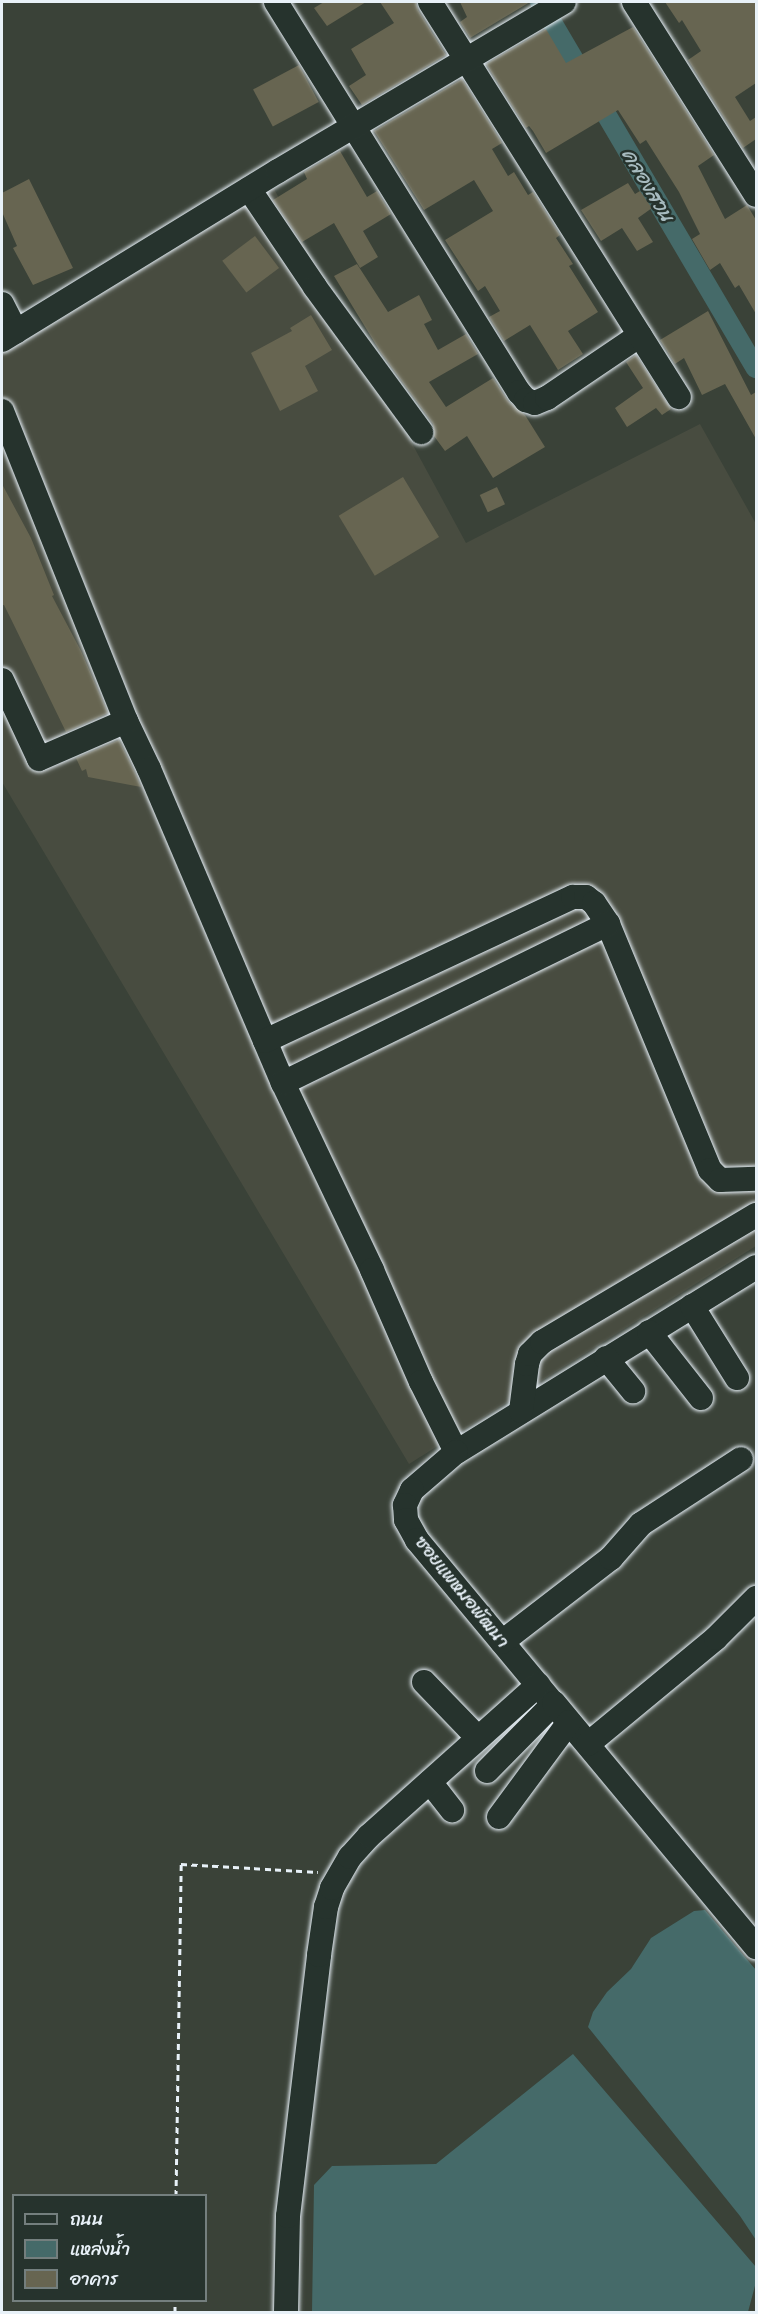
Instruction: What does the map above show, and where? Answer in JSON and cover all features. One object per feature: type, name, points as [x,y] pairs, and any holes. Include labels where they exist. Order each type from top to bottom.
[{"type":"street","points":[[276,2],[526,400],[535,403],[547,398],[640,335]]},
{"type":"street","points":[[430,2],[679,397]]},
{"type":"street","points":[[2,304],[9,336],[353,126],[563,2]]},
{"type":"street","points":[[634,2],[756,195]]},
{"type":"street","points":[[249,189],[315,287],[421,432]]},
{"type":"street","points":[[2,411],[126,721],[283,1083],[372,1270],[421,1382],[456,1452]]},
{"type":"street","points":[[2,680],[39,759],[126,721]]},
{"type":"street","points":[[265,1041],[573,897],[586,897],[594,903],[608,924],[710,1170],[720,1180],[756,1179]]},
{"type":"street","points":[[283,1083],[608,924]]},
{"type":"street","points":[[521,1411],[530,1354],[542,1342],[756,1215]]},
{"type":"street","name":"ซอยแพหมอพัฒนา","points":[[756,1267],[456,1452],[412,1490],[405,1505],[406,1520],[417,1540],[756,1947]]},
{"type":"street","points":[[692,1306],[737,1378]]},
{"type":"street","points":[[649,1332],[701,1398]]},
{"type":"street","points":[[606,1358],[633,1391]]},
{"type":"street","points":[[502,1642],[611,1558],[641,1524],[741,1459]]},
{"type":"street","points":[[488,1771],[554,1703],[588,1744],[716,1638],[756,1598]]},
{"type":"street","points":[[424,1682],[478,1738]]},
{"type":"street","points":[[286,2313],[288,2216],[326,1907],[350,1857],[369,1836],[538,1684]]},
{"type":"street","points":[[499,1817],[569,1722]]},
{"type":"street","points":[[430,1782],[452,1810]]},
{"type":"path","points":[[176,2194],[181,1864],[340,1874]]},
{"type":"shaded area","points":[[267,176],[466,543],[700,424],[756,524],[756,1246],[409,1464],[2,782],[2,334]]},
{"type":"water","points":[[705,1910],[756,1970],[756,2240],[740,2216],[588,2027],[593,2012],[607,1992],[631,1969],[651,1938],[694,1911]]},
{"type":"water","points":[[573,2054],[756,2267],[756,2282],[748,2312],[312,2312],[314,2185],[332,2166],[436,2164]]},
{"type":"building","points":[[324,2],[366,2],[327,26],[314,8]]},
{"type":"building","points":[[380,2],[416,2],[418,10],[446,55],[362,105],[349,86],[366,75],[351,49],[394,23]]},
{"type":"building","points":[[460,2],[530,2],[470,38],[460,22],[467,17]]},
{"type":"building","points":[[665,2],[756,2],[756,83],[735,97],[750,121],[756,117],[756,139],[743,148],[688,60],[701,51],[682,20],[679,23]]},
{"type":"building","points":[[633,27],[714,155],[698,166],[725,219],[747,205],[756,220],[756,314],[739,285],[735,288],[720,263],[710,270],[692,239],[700,234],[679,192],[646,140],[640,144],[618,110],[546,153],[529,126],[526,128],[486,64],[546,29],[566,63]]},
{"type":"building","points":[[299,65],[319,102],[273,126],[253,89]]},
{"type":"building","points":[[462,79],[502,143],[492,149],[508,176],[514,172],[528,195],[533,192],[560,235],[556,238],[573,264],[569,266],[598,312],[568,331],[583,354],[558,370],[530,325],[504,341],[489,317],[500,311],[485,286],[478,291],[445,240],[493,211],[474,180],[424,210],[374,131]]},
{"type":"building","points":[[340,151],[367,197],[377,191],[391,214],[363,231],[378,257],[360,268],[334,223],[302,242],[273,200],[307,179],[304,172]]},
{"type":"building","points":[[29,179],[73,268],[33,285],[13,248],[17,246],[2,212],[2,193]]},
{"type":"building","points":[[628,183],[635,194],[640,191],[652,208],[638,218],[653,242],[637,251],[622,228],[601,241],[581,210]]},
{"type":"building","points":[[255,236],[279,268],[246,293],[222,261]]},
{"type":"building","points":[[357,264],[388,312],[419,295],[432,320],[424,324],[438,350],[466,334],[478,354],[429,382],[446,407],[493,378],[508,401],[525,415],[545,447],[493,478],[467,436],[445,451],[434,436],[433,424],[381,353],[334,276]]},
{"type":"building","points":[[708,311],[751,395],[756,392],[756,439],[725,384],[702,395],[684,358],[675,364],[660,340]]},
{"type":"building","points":[[311,315],[332,350],[305,366],[318,391],[280,411],[251,353],[292,331],[290,328]]},
{"type":"building","points":[[636,355],[671,409],[662,415],[656,408],[627,427],[615,408],[643,388],[626,362]]},
{"type":"building","points":[[403,477],[439,537],[375,576],[339,516]]},
{"type":"building","points":[[2,484],[31,538],[54,595],[52,596],[81,651],[108,713],[66,732],[2,605]]},
{"type":"building","points":[[497,487],[505,504],[488,512],[480,495]]},
{"type":"building","points":[[119,740],[141,787],[88,777],[86,769],[82,771],[76,758]]},
{"type":"waterway","name":"คลองสวน","points":[[540,2],[756,368]]}]
